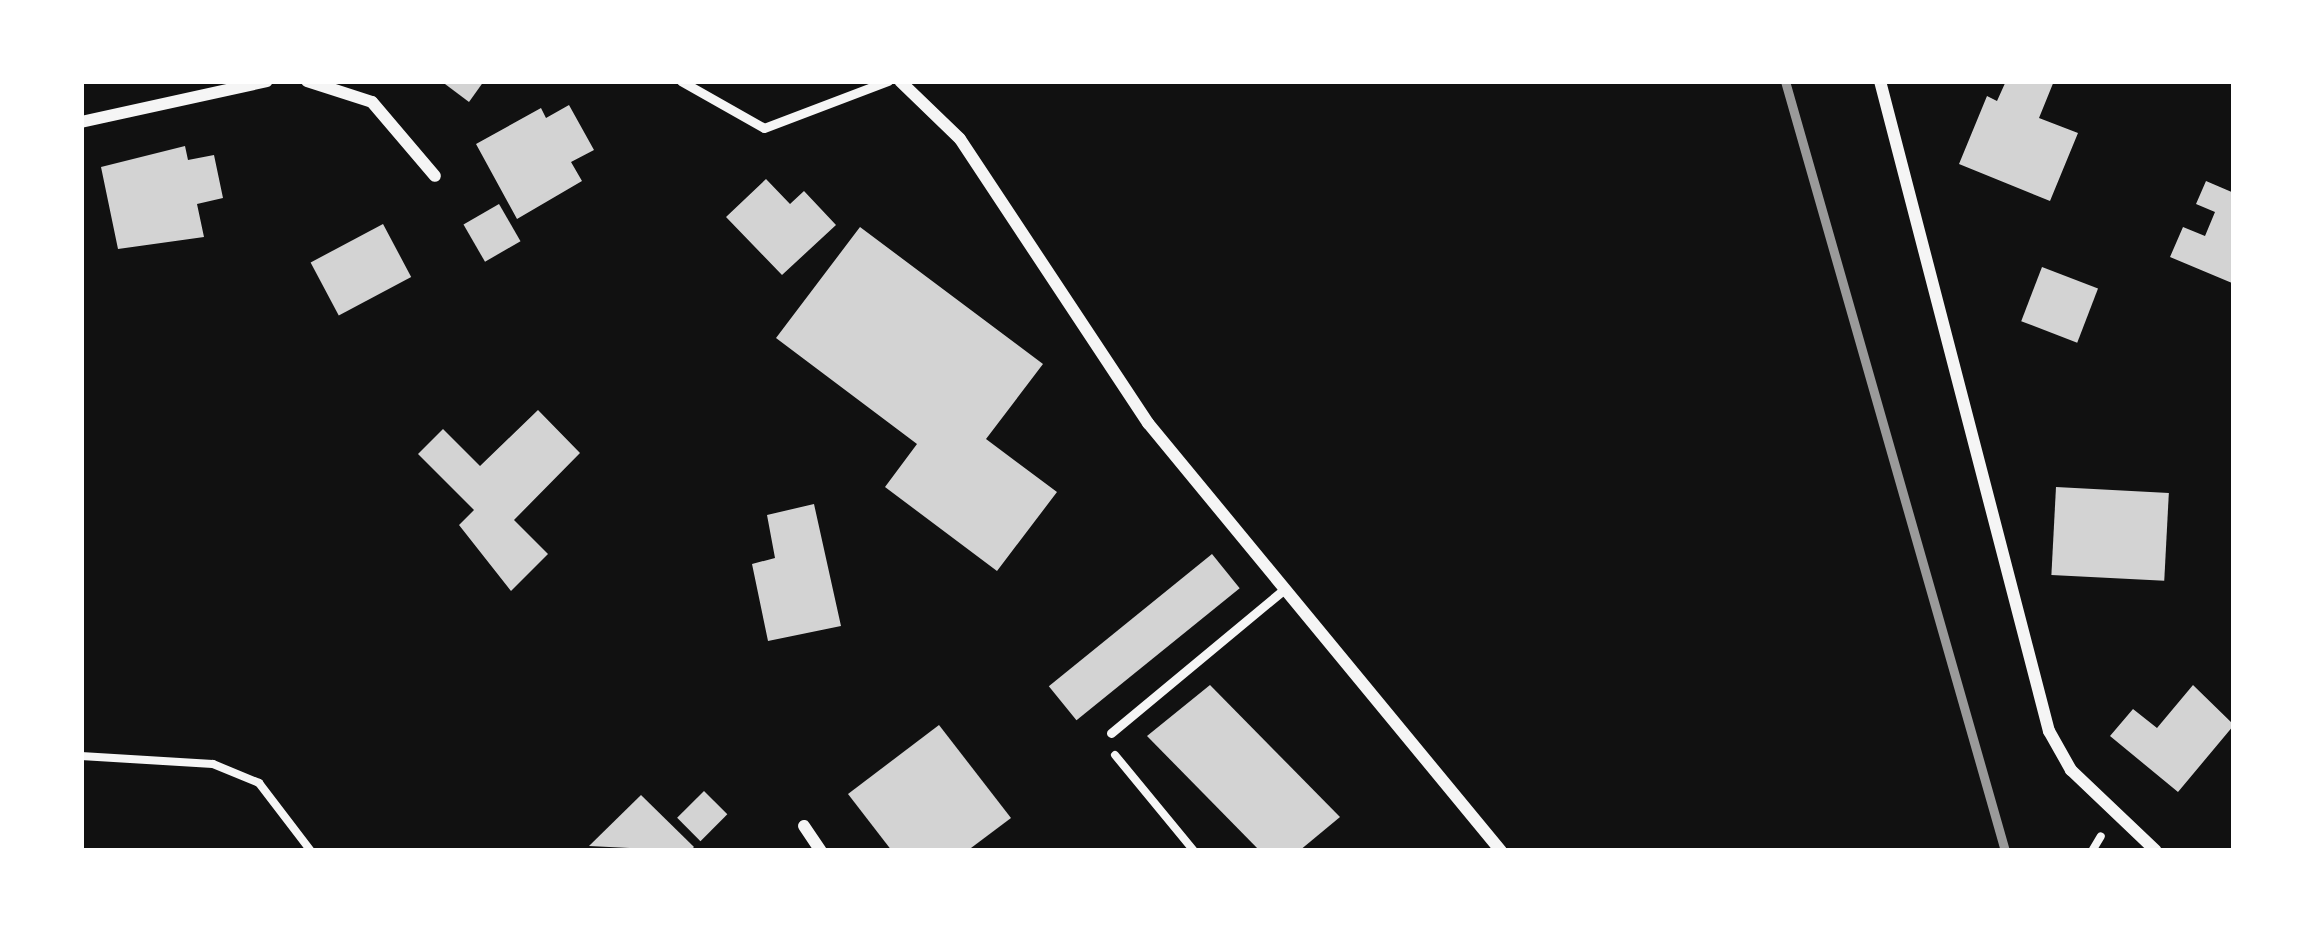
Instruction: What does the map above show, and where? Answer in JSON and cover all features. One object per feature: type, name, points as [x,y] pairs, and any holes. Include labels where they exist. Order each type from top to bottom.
[{"type":"street","points":[[81,122],[267,81]]},
{"type":"street","points":[[307,81],[372,102],[435,176]]},
{"type":"street","points":[[900,81],[960,139],[1148,422],[1282,591],[1501,851]]},
{"type":"street","points":[[1880,81],[2049,730],[2071,770],[2156,851]]},
{"type":"street","points":[[804,826],[821,851]]},
{"type":"lane","points":[[681,81],[764,128],[888,81]]},
{"type":"lane","points":[[1111,733],[1282,591]]},
{"type":"path","points":[[1111,733],[1113,752],[1194,851]]},
{"type":"path","points":[[81,756],[228,770],[259,783],[310,851]]},
{"type":"building","points":[[441,81],[484,81],[469,102]]},
{"type":"building","points":[[2006,81],[2054,81],[2039,118],[2078,133],[2050,201],[1959,164],[1987,96],[1997,101]]},
{"type":"building","points":[[569,105],[594,150],[571,162],[582,181],[517,219],[476,144],[541,108],[546,118]]},
{"type":"building","points":[[185,146],[188,160],[214,155],[223,198],[197,204],[204,237],[118,249],[101,167]]},
{"type":"building","points":[[766,179],[790,204],[804,191],[836,225],[782,275],[726,217]]},
{"type":"building","points":[[2206,181],[2234,193],[2232,283],[2170,257],[2183,227],[2205,236],[2215,212],[2196,204]]},
{"type":"building","points":[[499,204],[520,241],[485,262],[463,224]]},
{"type":"building","points":[[383,224],[411,277],[339,315],[311,262]]},
{"type":"building","points":[[860,227],[1043,364],[986,439],[1057,492],[997,571],[885,487],[917,444],[776,338]]},
{"type":"building","points":[[2042,267],[2098,289],[2077,343],[2021,321]]},
{"type":"building","points":[[538,410],[580,453],[514,520],[548,554],[511,591],[459,525],[474,510],[418,454],[443,429],[480,466]]},
{"type":"building","points":[[2056,487],[2169,493],[2164,581],[2051,575]]},
{"type":"building","points":[[814,504],[841,626],[768,641],[752,564],[775,558],[767,515]]},
{"type":"building","points":[[1212,554],[1240,588],[1076,720],[1049,686]]},
{"type":"building","points":[[1210,685],[1340,817],[1299,851],[1260,851],[1147,736]]},
{"type":"building","points":[[2193,685],[2234,725],[2178,792],[2110,736],[2133,709],[2157,728]]},
{"type":"building","points":[[939,725],[1011,818],[967,851],[892,851],[848,794]]},
{"type":"building","points":[[704,791],[727,814],[700,841],[677,818]]},
{"type":"building","points":[[641,795],[694,847],[690,851],[589,846]]},
{"type":"railway","points":[[1785,81],[2005,851]]}]
